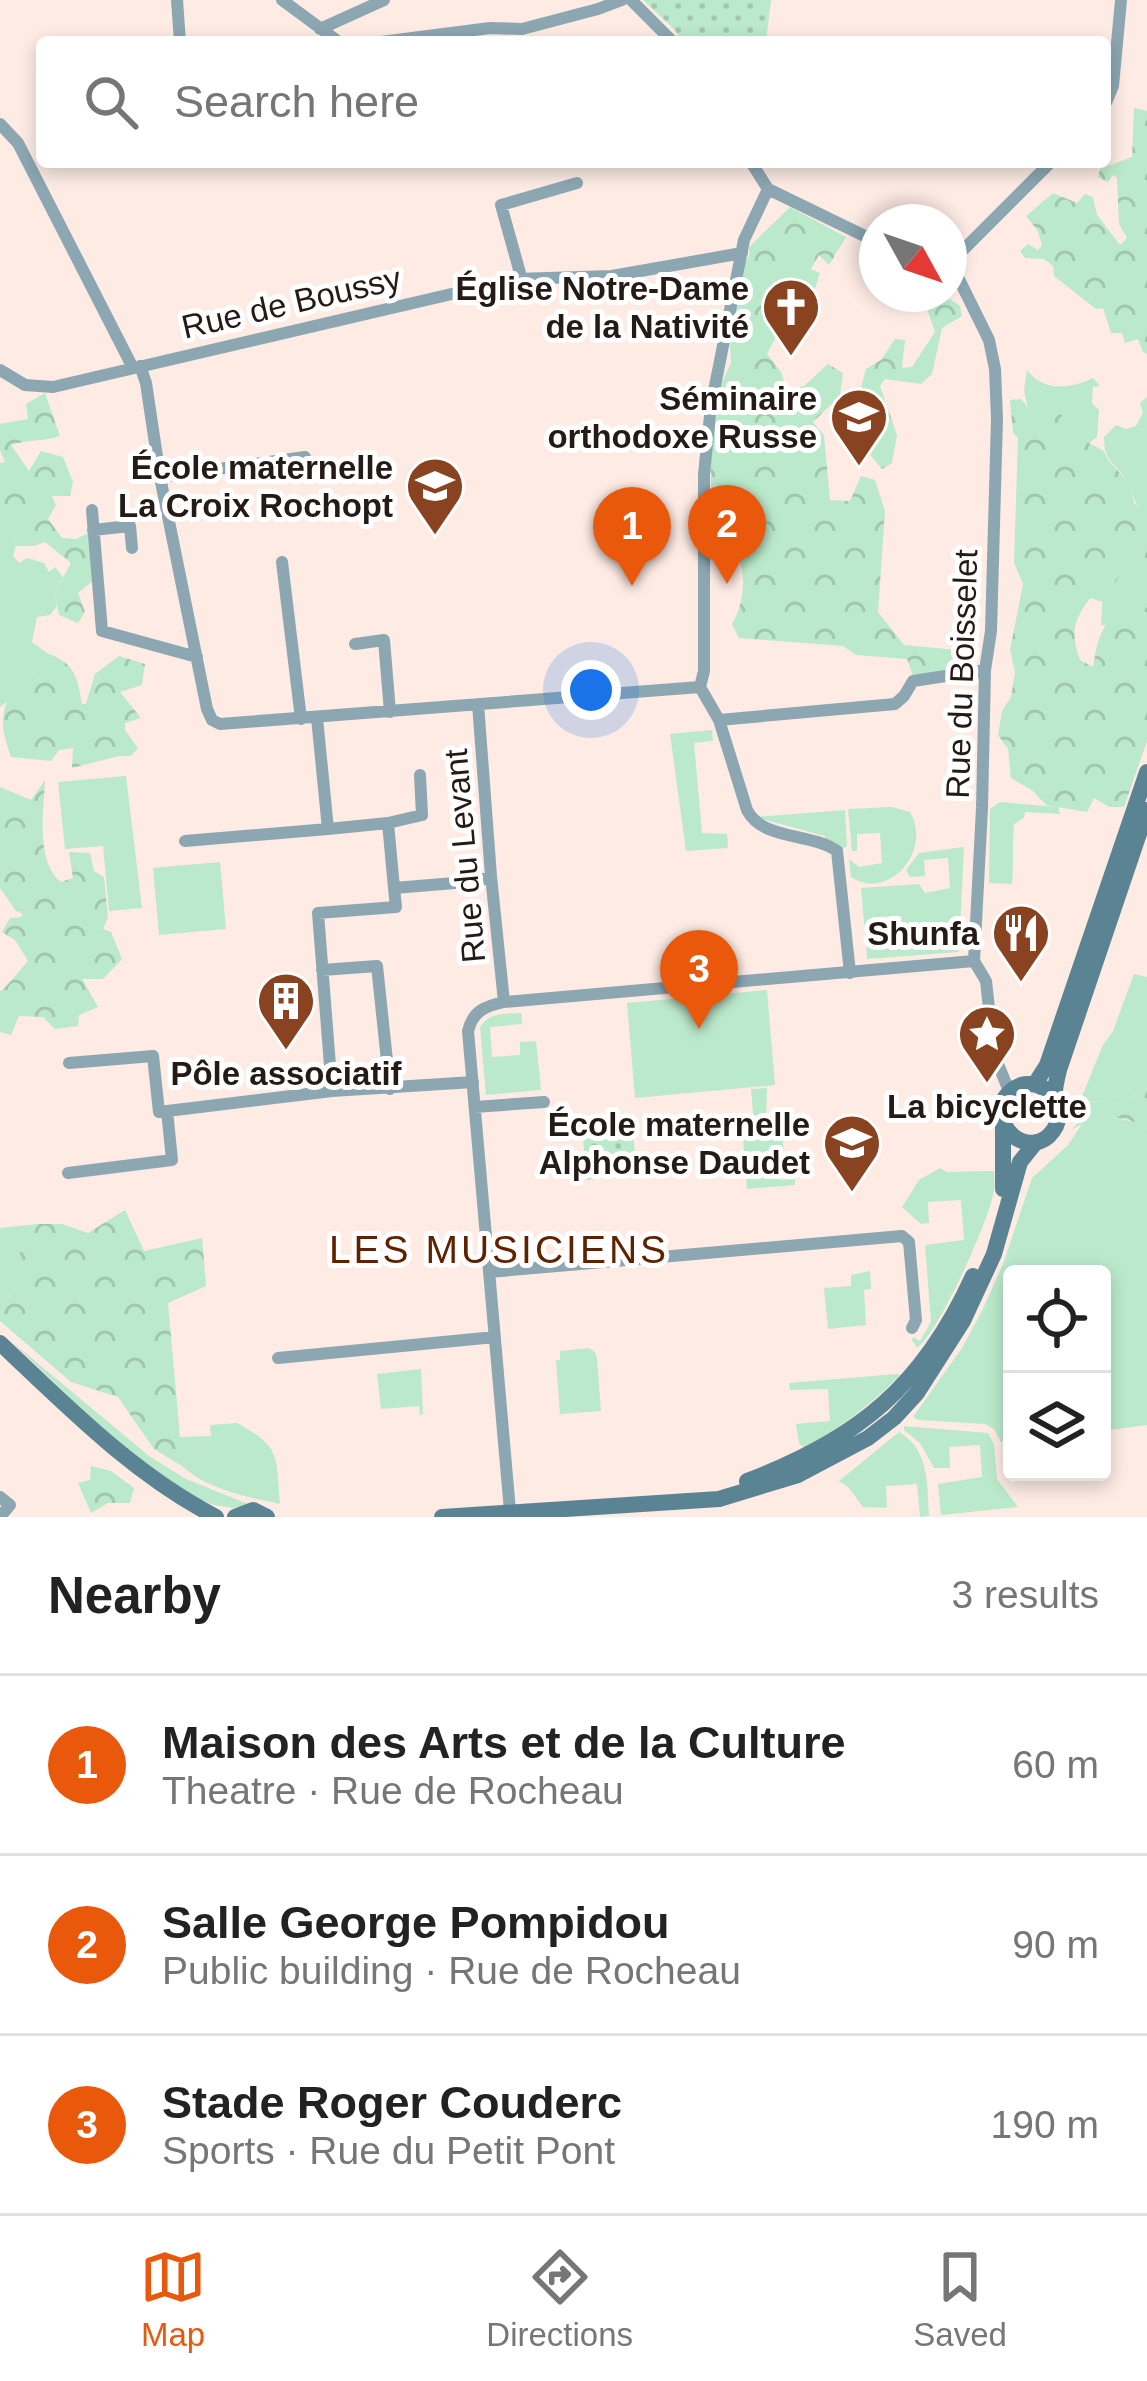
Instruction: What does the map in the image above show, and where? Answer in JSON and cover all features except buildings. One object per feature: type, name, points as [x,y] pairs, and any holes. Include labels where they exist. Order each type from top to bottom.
[{"type":"main road","points":[[1054,1096],[1142,813],[1147,772]]},
{"type":"main road","points":[[1035,1084],[1047,1065],[1142,813]]},
{"type":"main road","points":[[442,1517],[510,1511],[598,1512],[689,1502],[750,1492],[852,1448],[894,1418],[933,1371],[963,1321],[994,1254],[1020,1162],[1057,1124],[1054,1096],[1035,1084],[1009,1091],[1000,1112],[1004,1185],[985,1250],[950,1321],[906,1383],[843,1436],[796,1462],[689,1502]]},
{"type":"main road","points":[[1003,1127],[1017,1140],[1036,1142]]},
{"type":"main road","points":[[0,1343],[108,1444],[152,1479],[216,1517]]},
{"type":"main road","points":[[235,1517],[253,1510],[267,1517]]},
{"type":"street","points":[[177,0],[180,36]]},
{"type":"street","points":[[282,0],[330,36]]},
{"type":"street","points":[[320,29],[384,0]]},
{"type":"street","points":[[428,36],[522,29],[622,0]]},
{"type":"street","points":[[631,0],[667,36]]},
{"type":"street","points":[[1111,91],[1121,0]]},
{"type":"street","points":[[0,124],[18,143],[146,383],[160,477],[212,720],[234,725],[700,687]]},
{"type":"street","points":[[755,168],[768,190],[859,233]]},
{"type":"street","points":[[967,243],[1045,168]]},
{"type":"street","points":[[516,279],[520,273],[501,205],[577,183]]},
{"type":"street","points":[[768,190],[747,232],[711,406],[700,687],[720,724],[752,820],[837,850],[850,973]]},
{"type":"street","name":"Rue de Boussy","points":[[0,370],[25,385],[52,387],[516,279],[612,276],[742,253]]},
{"type":"street","name":"Rue du Boisselet","points":[[967,297],[989,340],[997,384],[991,631],[974,961],[986,981],[994,1054],[1009,1091]]},
{"type":"street","points":[[160,477],[305,457]]},
{"type":"street","points":[[92,510],[102,631],[197,657]]},
{"type":"street","points":[[93,530],[130,526],[132,548]]},
{"type":"street","points":[[282,562],[301,719]]},
{"type":"street","points":[[355,644],[384,640],[390,712]]},
{"type":"street","points":[[720,724],[895,704],[913,681],[986,664]]},
{"type":"street","name":"Rue du Levant","points":[[478,704],[504,1002]]},
{"type":"street","points":[[317,718],[328,829]]},
{"type":"street","points":[[185,841],[388,824],[422,815],[420,775]]},
{"type":"street","points":[[332,1091],[318,913],[395,907],[388,824]]},
{"type":"street","points":[[394,888],[457,888],[491,876]]},
{"type":"street","points":[[510,1511],[468,1031],[480,1010],[504,1002],[974,961]]},
{"type":"street","points":[[322,970],[377,966],[390,1089]]},
{"type":"street","points":[[68,1173],[172,1160],[152,1055],[69,1063]]},
{"type":"street","points":[[163,1111],[332,1091],[473,1082]]},
{"type":"street","points":[[475,1107],[544,1102]]},
{"type":"street","points":[[489,1272],[902,1236],[909,1242],[916,1320],[912,1328]]},
{"type":"street","points":[[278,1358],[495,1337]]},
{"type":"street","points":[[0,1497],[10,1505],[0,1517]]},
{"type":"green space","points":[[643,0],[771,0],[767,36],[679,36]]},
{"type":"green space","points":[[1134,108],[1147,111],[1147,354],[1138,339],[1125,343],[1122,333],[1111,333],[1103,308],[1096,309],[1054,276],[1053,266],[1044,259],[1025,258],[1020,251],[1028,244],[1038,250],[1042,246],[1026,216],[1053,193],[1077,203],[1085,194],[1093,197],[1097,215],[1120,245],[1127,238],[1119,224],[1117,178],[1113,175],[1108,182],[1098,177],[1100,169],[1132,157]]},
{"type":"green space","points":[[790,207],[846,237],[829,265],[819,255],[811,269],[820,273],[810,301],[794,323],[778,333],[767,354],[787,390],[804,386],[828,364],[843,373],[840,396],[813,422],[824,435],[830,500],[850,501],[861,476],[875,480],[885,511],[878,612],[904,645],[979,652],[973,668],[914,678],[907,659],[856,655],[843,646],[739,638],[732,624],[742,598],[742,569],[735,552],[719,550],[714,542],[710,462],[721,385],[731,363],[741,268],[750,254],[748,248]]},
{"type":"green space","points":[[928,312],[961,312],[942,328],[932,374],[921,384],[885,379],[880,386],[897,435],[892,463],[882,469],[861,444],[867,434],[877,431],[856,406],[866,369],[881,360],[895,339],[905,340],[902,368],[912,367],[935,332]]},
{"type":"green space","points":[[1027,370],[1041,382],[1057,386],[1093,378],[1100,386],[1093,387],[1092,403],[1099,410],[1097,437],[1089,443],[1072,422],[1045,406],[1028,409]]},
{"type":"green space","points":[[45,393],[60,436],[11,445],[29,471],[41,451],[63,457],[73,482],[70,496],[52,496],[56,505],[48,519],[62,538],[77,539],[91,531],[103,573],[78,593],[85,612],[78,623],[59,615],[55,593],[71,563],[45,542],[16,546],[10,527],[0,527],[0,463],[5,462],[0,424],[28,419],[26,404]]},
{"type":"green space","points":[[1147,397],[1146,516],[1108,457],[1104,437],[1116,425],[1136,426],[1143,413],[1140,403]]},
{"type":"green space","points":[[1021,399],[1029,409],[1054,402],[1089,443],[1104,451],[1130,484],[1134,503],[1147,516],[1147,565],[1125,570],[1106,603],[1090,598],[1075,628],[1080,660],[1093,667],[1099,638],[1113,616],[1129,602],[1147,608],[1147,741],[1124,807],[1109,807],[1094,798],[1087,812],[1046,805],[1011,778],[1008,749],[998,735],[1002,711],[1011,697],[1015,672],[1010,650],[1023,584],[1014,563],[1018,438],[1013,433],[1010,400]]},
{"type":"green space","points":[[10,526],[16,546],[13,556],[19,563],[27,558],[44,563],[49,572],[55,567],[63,577],[55,593],[57,606],[50,615],[37,617],[32,642],[47,653],[26,686],[0,707],[0,527]]},
{"type":"green space","points":[[1105,560],[1147,561],[1147,626],[1101,625]]},
{"type":"green space","points":[[47,653],[74,672],[82,704],[86,704],[95,674],[119,656],[145,664],[142,685],[120,692],[141,718],[125,723],[138,748],[131,756],[72,768],[73,748],[59,750],[51,761],[11,757],[3,722],[8,698],[12,687],[26,686]]},
{"type":"green space","points":[[712,730],[713,741],[694,743],[702,833],[727,834],[728,848],[686,851],[670,734]]},
{"type":"green space","points":[[126,776],[142,908],[109,911],[103,846],[65,849],[58,782]]},
{"type":"green space","points":[[45,780],[47,861],[61,882],[73,878],[69,852],[90,853],[94,871],[104,877],[108,917],[103,929],[111,932],[122,959],[103,979],[82,979],[98,1007],[79,1015],[78,1026],[55,1029],[43,1017],[19,1016],[11,1035],[0,1032],[0,991],[28,961],[15,940],[2,932],[10,918],[23,914],[0,888],[0,787],[31,800]]},
{"type":"green space","points":[[1000,802],[1058,807],[1060,814],[1025,812],[1014,824],[1012,884],[989,883],[990,809]]},
{"type":"green space","points":[[892,807],[910,812],[916,827],[911,856],[892,878],[879,883],[851,877],[849,859],[859,867],[882,863],[880,833],[857,834],[857,851],[852,851],[848,809]]},
{"type":"green space","points":[[845,810],[847,846],[842,850],[825,836],[755,817]]},
{"type":"green space","points":[[964,847],[959,952],[867,959],[866,942],[874,941],[877,950],[903,946],[901,916],[877,917],[879,934],[865,935],[861,888],[919,884],[925,893],[950,888],[948,858],[924,860],[925,876],[910,877],[906,870],[919,853]]},
{"type":"green space","points":[[220,862],[226,929],[159,935],[153,868]]},
{"type":"green space","points":[[1134,974],[1147,977],[1147,1089],[1124,1103],[1080,1101],[1113,1031]]},
{"type":"green space","points":[[767,990],[775,1085],[635,1098],[627,1003]]},
{"type":"green space","points":[[521,1013],[522,1024],[490,1027],[492,1057],[520,1055],[520,1042],[536,1041],[541,1090],[486,1095],[480,1027],[493,1016]]},
{"type":"green space","points":[[1144,1087],[1147,1129],[1109,1118],[1071,1130],[1086,1115],[1074,1110],[1080,1101],[1124,1103]]},
{"type":"green space","points":[[767,1088],[766,1123],[796,1122],[782,1127],[784,1155],[780,1156],[781,1180],[795,1179],[795,1185],[747,1189],[743,1138],[755,1136],[751,1089]]},
{"type":"green space","points":[[631,1113],[637,1175],[587,1180],[581,1118]]},
{"type":"green space","points":[[1094,1117],[1128,1121],[1147,1129],[1147,1425],[1111,1430],[1111,1265],[1003,1265],[1003,1442],[985,1424],[913,1417],[982,1311],[1032,1178],[1068,1145],[1082,1124]]},
{"type":"green space","points":[[940,1168],[947,1172],[994,1171],[994,1191],[962,1275],[938,1321],[917,1348],[913,1337],[920,1341],[931,1322],[925,1245],[964,1240],[961,1200],[928,1202],[929,1223],[921,1224],[902,1207],[919,1180]]},
{"type":"green space","points":[[125,1210],[144,1251],[202,1238],[206,1286],[168,1303],[180,1437],[211,1436],[182,1466],[154,1449],[118,1397],[71,1382],[0,1321],[0,1292],[8,1297],[27,1268],[18,1256],[38,1224],[62,1224],[88,1233]]},
{"type":"green space","points":[[38,1224],[19,1255],[28,1268],[7,1298],[0,1292],[0,1228]]},
{"type":"green space","points":[[870,1271],[871,1289],[864,1290],[866,1325],[828,1329],[824,1288],[851,1286],[851,1275]]},
{"type":"green space","points":[[11,1341],[149,1456],[186,1479],[253,1506],[214,1505],[189,1495],[112,1438]]},
{"type":"green space","points":[[589,1348],[597,1358],[601,1411],[560,1414],[556,1360],[560,1360],[560,1351]]},
{"type":"green space","points":[[421,1369],[423,1414],[419,1406],[381,1409],[377,1374]]},
{"type":"green space","points":[[897,1374],[843,1424],[805,1449],[799,1443],[796,1424],[830,1421],[828,1389],[790,1390],[789,1383]]},
{"type":"green space","points":[[237,1423],[262,1439],[274,1455],[280,1504],[215,1486],[182,1466],[211,1436],[210,1425]]},
{"type":"green space","points":[[904,1426],[988,1433],[994,1444],[997,1479],[1018,1507],[941,1515],[938,1484],[982,1477],[980,1445],[949,1447],[950,1468],[934,1468]]},
{"type":"green space","points":[[899,1432],[922,1458],[929,1516],[920,1517],[917,1484],[886,1486],[887,1508],[863,1507],[839,1481]]},
{"type":"green space","points":[[91,1466],[111,1471],[134,1488],[130,1503],[108,1503],[91,1513],[78,1483],[90,1480]]},
{"type":"place","name":"Église Notre-Dame de la Nativité","points":[[791,358]]},
{"type":"place","name":"Séminaire orthodoxe Russe","points":[[859,468]]},
{"type":"place","name":"École maternelle La Croix Rochopt","points":[[435,537]]},
{"type":"place","name":"Salle George Pompidou","points":[[727,584]]},
{"type":"place","name":"Maison des Arts et de la Culture","points":[[632,586]]},
{"type":"place","name":"Shunfa","points":[[1021,984]]},
{"type":"place","name":"Stade Roger Couderc","points":[[699,1029]]},
{"type":"place","name":"Pôle associatif","points":[[286,1052]]},
{"type":"place","name":"La bicyclette","points":[[987,1085]]},
{"type":"place","name":"École maternelle Alphonse Daudet","points":[[852,1194]]},
{"type":"district","name":"LES MUSICIENS","points":[[499,1249]]}]
